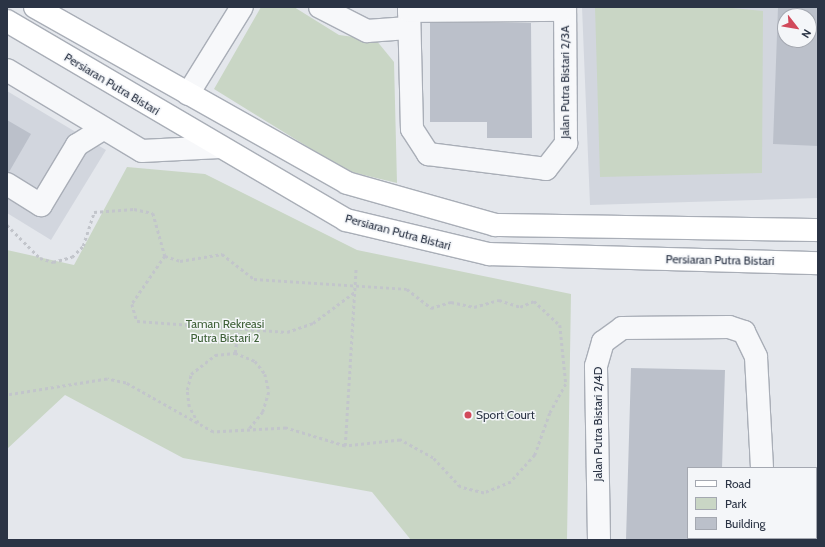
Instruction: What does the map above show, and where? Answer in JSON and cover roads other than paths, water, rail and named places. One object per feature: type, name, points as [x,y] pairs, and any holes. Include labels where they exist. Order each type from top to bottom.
[{"type":"main road","points":[[35,7],[347,183],[495,225],[818,230]]},
{"type":"main road","name":"Persiaran Putra Bistari","points":[[10,24],[220,148],[346,220],[489,254],[818,263]]},
{"type":"street","points":[[188,94],[242,7]]},
{"type":"street","points":[[334,10],[367,31],[409,15],[565,9]]},
{"type":"street","name":"Jalan Putra Bistari 2/3A","points":[[409,15],[412,129],[428,154],[546,169],[566,143],[565,9]]},
{"type":"street","points":[[7,70],[103,129],[142,151],[220,148]]},
{"type":"street","points":[[7,184],[40,204],[77,145],[103,129]]},
{"type":"street","name":"Jalan Putra Bistari 2/4D","points":[[598,540],[596,366],[603,342],[622,328],[678,326],[729,327],[744,332],[752,342],[756,357],[762,467]]},
{"type":"place","name":"Sport Court","points":[[468,415]]},
{"type":"park label","name":"Taman Rekreasi Putra Bistari 2","points":[[225,331]]}]
